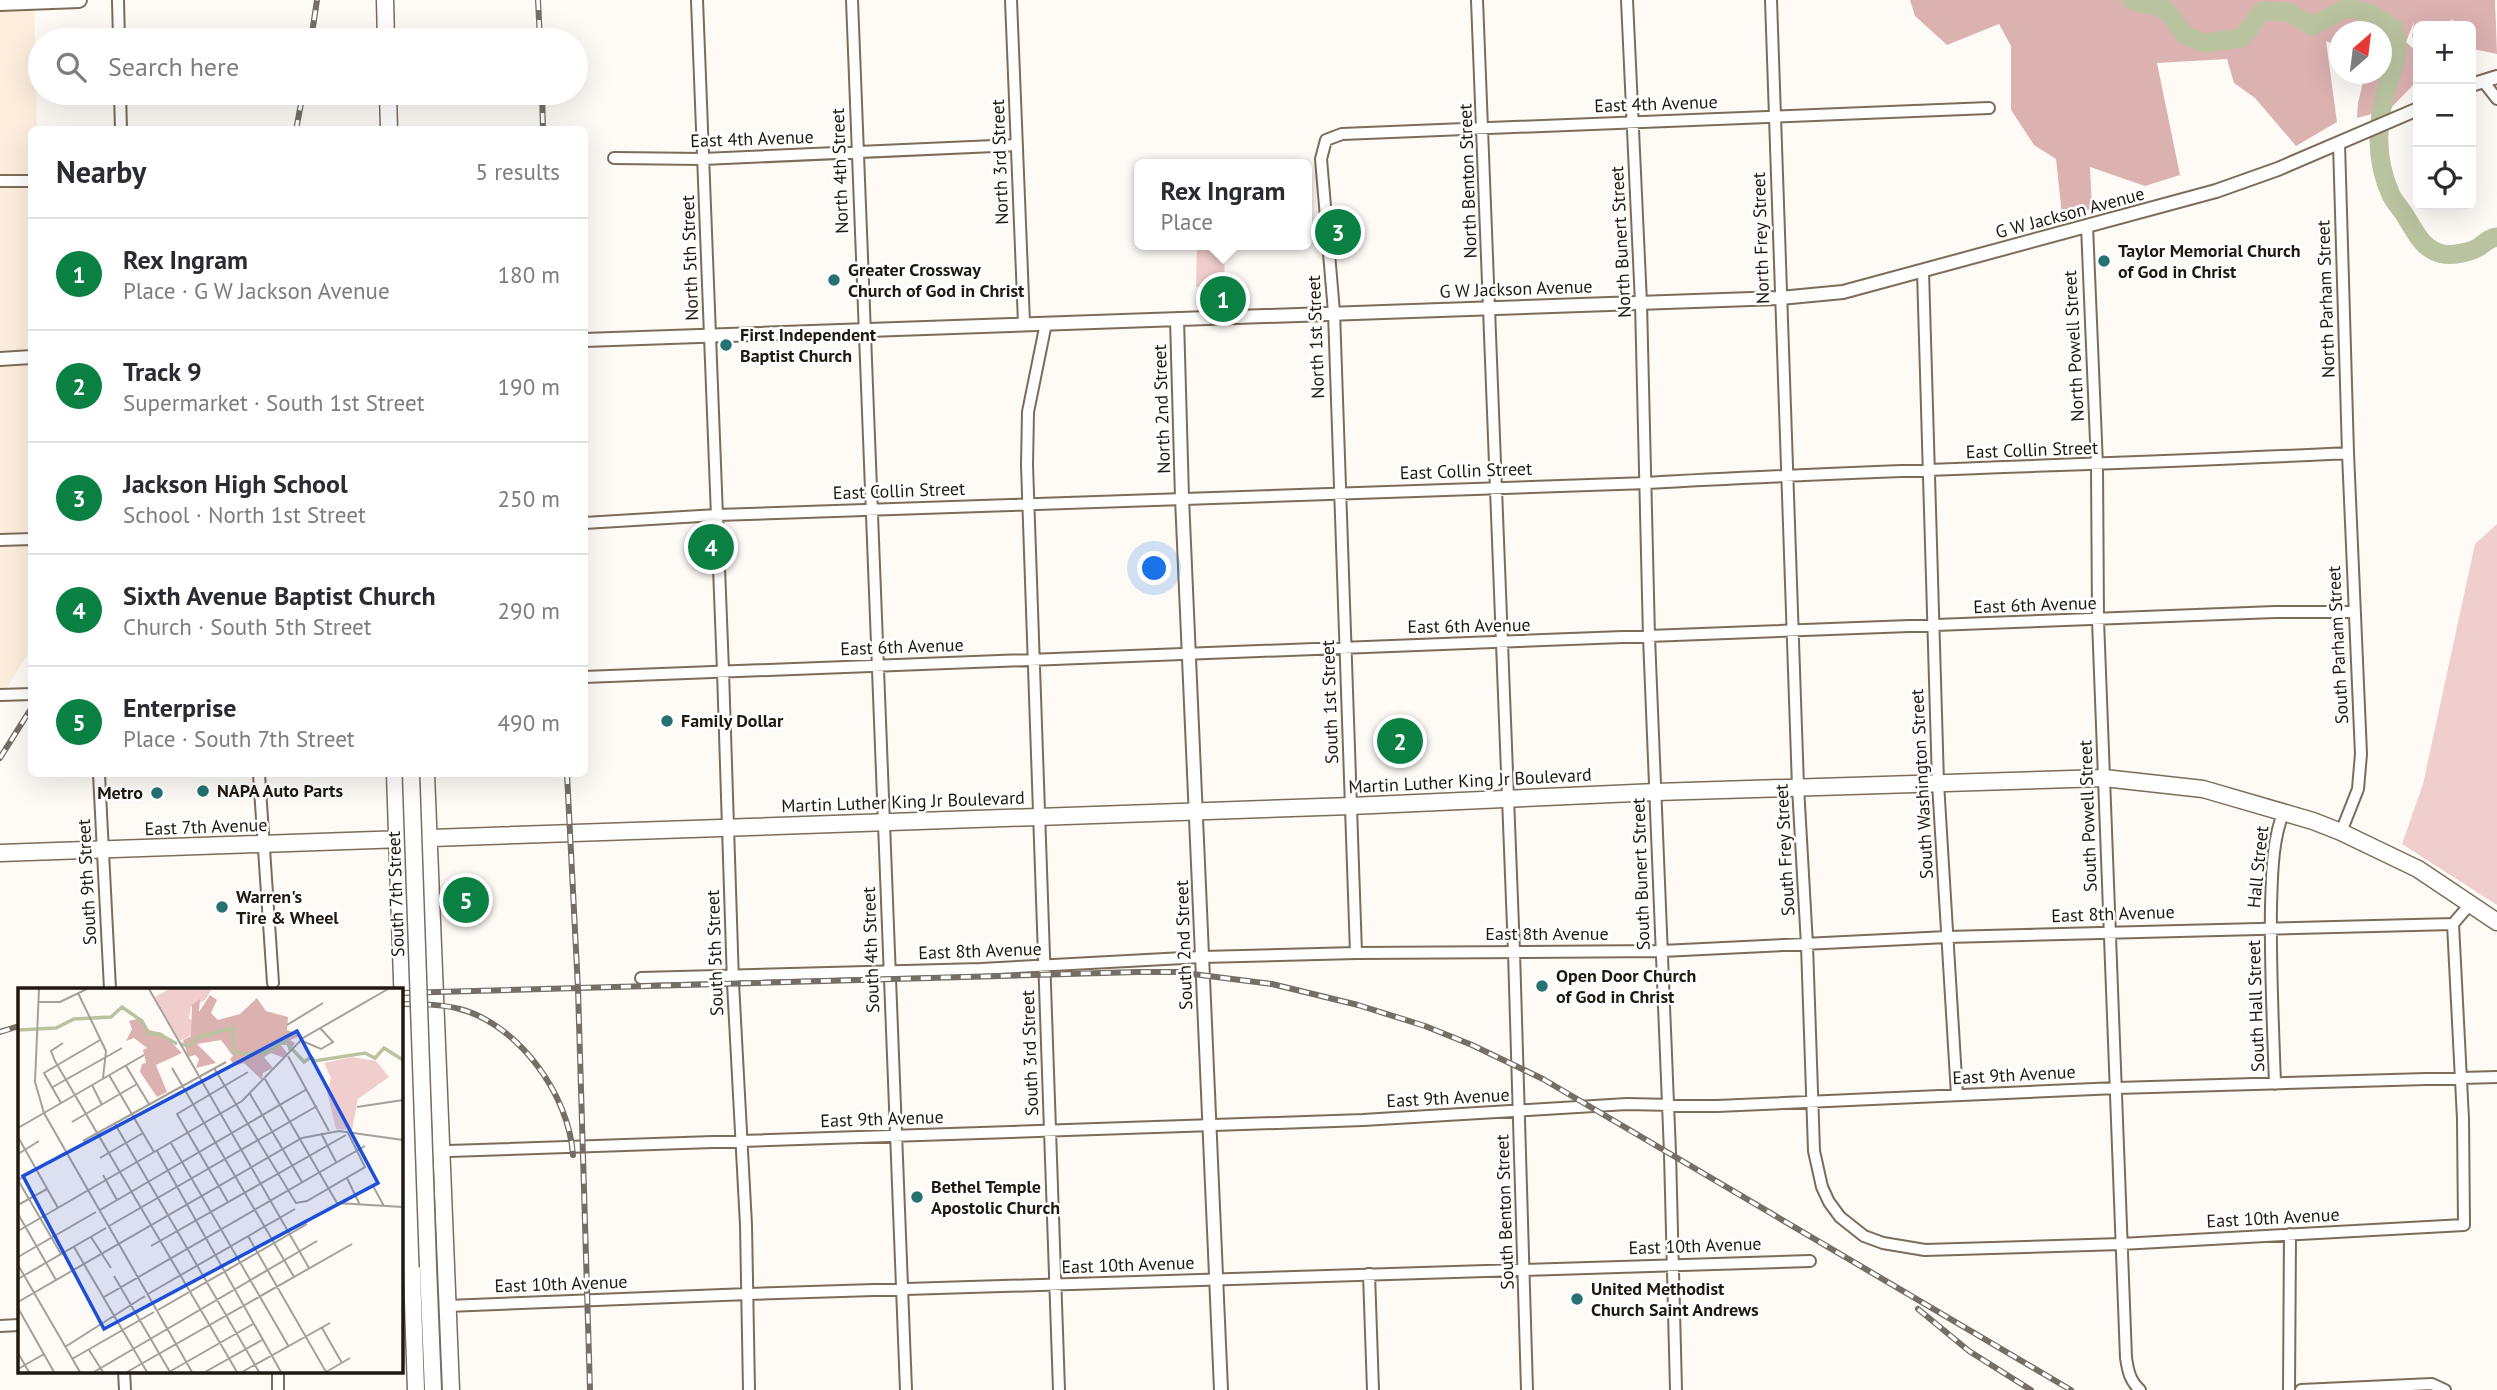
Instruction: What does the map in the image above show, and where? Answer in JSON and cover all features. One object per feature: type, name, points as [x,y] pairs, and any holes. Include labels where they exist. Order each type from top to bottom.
[{"type":"main road","points":[[0,2],[79,0]]},
{"type":"main road","points":[[385,0],[386,28]]},
{"type":"main road","points":[[388,105],[389,126]]},
{"type":"main road","points":[[396,777],[412,839],[441,1151],[451,1390]]},
{"type":"main road","name":"South 7th Street","points":[[411,777],[433,1390]]},
{"type":"main road","points":[[416,1390],[407,1308],[404,1153],[412,839],[425,777]]},
{"type":"main road","name":"Martin Luther King Jr Boulevard","points":[[412,839],[1351,806],[1656,792],[2104,778],[2203,789],[2284,811],[2341,832],[2418,869],[2497,922]]},
{"type":"main road","name":"East 7th Avenue","points":[[0,853],[412,839]]},
{"type":"street","points":[[118,0],[119,28]]},
{"type":"street","name":"North 5th Street","points":[[697,0],[717,515]]},
{"type":"street","name":"North 4th Street","points":[[852,0],[863,329],[873,509]]},
{"type":"street","name":"North 3rd Street","points":[[1011,0],[1024,323]]},
{"type":"street","name":"North Benton Street","points":[[1477,0],[1496,487]]},
{"type":"street","name":"North Bunert Street","points":[[1627,0],[1647,483]]},
{"type":"street","name":"North Frey Street","points":[[1771,0],[1787,475]]},
{"type":"street","points":[[2477,83],[2497,77]]},
{"type":"street","points":[[2477,83],[2497,99]]},
{"type":"street","points":[[120,105],[121,126]]},
{"type":"street","name":"East 4th Avenue","points":[[1326,141],[1342,134],[1989,108]]},
{"type":"street","name":"G W Jackson Avenue","points":[[588,340],[1780,298],[1861,289],[2216,191],[2278,169],[2413,111]]},
{"type":"street","name":"North 1st Street","points":[[1326,141],[1321,159],[1334,312],[1339,492]]},
{"type":"street","name":"North Parham Street","points":[[2342,142],[2348,453]]},
{"type":"street","name":"East 4th Avenue","points":[[614,158],[703,159],[1017,145]]},
{"type":"street","points":[[0,181],[28,181]]},
{"type":"street","name":"North Powell Street","points":[[2087,226],[2097,465]]},
{"type":"street","name":"South Washington Street","points":[[1923,271],[1938,783],[1957,1095]]},
{"type":"street","name":"North 2nd Street","points":[[1177,319],[1182,498]]},
{"type":"street","points":[[1029,504],[1028,412],[1046,323]]},
{"type":"street","points":[[0,359],[28,357]]},
{"type":"street","name":"East Collin Street","points":[[588,523],[717,515],[1647,483],[2348,453]]},
{"type":"street","name":"South Parham Street","points":[[2341,832],[2358,789],[2360,774],[2348,453]]},
{"type":"street","name":"South Powell Street","points":[[2097,465],[2098,620],[2126,1359],[2129,1374],[2134,1385],[2140,1390]]},
{"type":"street","name":"South Frey Street","points":[[1787,475],[1816,1166],[1822,1188],[1840,1217]]},
{"type":"street","name":"South Bunert Street","points":[[1647,483],[1649,637],[1668,1105],[1676,1390]]},
{"type":"street","name":"South Benton Street","points":[[1496,487],[1525,1270],[1527,1390]]},
{"type":"street","name":"South 1st Street","points":[[1339,492],[1356,953]]},
{"type":"street","name":"South 2nd Street","points":[[1182,498],[1221,1390]]},
{"type":"street","name":"South 3rd Street","points":[[1029,504],[1059,1390]]},
{"type":"street","name":"South 4th Street","points":[[873,509],[888,972],[906,1390]]},
{"type":"street","name":"South 5th Street","points":[[717,515],[733,976],[748,1294],[749,1390]]},
{"type":"street","points":[[0,540],[28,539]]},
{"type":"street","name":"East 6th Avenue","points":[[588,677],[1345,646],[1502,644],[2275,612],[2353,612]]},
{"type":"street","points":[[0,695],[28,694]]},
{"type":"street","name":"South 9th Street","points":[[99,777],[110,988]]},
{"type":"street","points":[[259,777],[273,983]]},
{"type":"street","name":"Hall Street","points":[[2271,928],[2275,847],[2278,825],[2284,811]]},
{"type":"street","points":[[2461,1077],[2453,924],[2471,903]]},
{"type":"street","name":"East 8th Avenue","points":[[641,978],[888,972],[1202,957],[1662,951],[2110,931],[2453,924]]},
{"type":"street","name":"South Hall Street","points":[[2271,928],[2275,1084]]},
{"type":"street","name":"East 10th Avenue","points":[[1840,1217],[1864,1236],[1902,1248],[1925,1250],[2121,1244],[2464,1225],[2461,1077]]},
{"type":"street","name":"East 9th Avenue","points":[[404,1153],[1363,1120],[1627,1104],[1717,1106],[2117,1088],[2497,1077]]},
{"type":"street","points":[[2289,1390],[2290,1234]]},
{"type":"street","name":"East 10th Avenue","points":[[447,1306],[1810,1261]]},
{"type":"street","points":[[1369,1274],[1373,1390]]},
{"type":"street","points":[[0,1326],[18,1325]]},
{"type":"street","points":[[124,1372],[125,1390]]},
{"type":"street","points":[[278,1372],[278,1390]]},
{"type":"street","points":[[2301,1390],[2432,1384],[2445,1390]]},
{"type":"shaded area","points":[[0,0],[34,0],[35,28],[28,28],[28,105],[36,105],[37,126],[28,126],[28,653],[0,700]]},
{"type":"shaded area","points":[[1910,0],[2495,0],[2497,54],[2476,50],[2476,21],[2413,21],[2406,42],[2413,48],[2413,85],[2390,109],[2357,118],[2363,84],[2392,84],[2392,21],[2329,21],[2329,42],[2326,41],[2329,84],[2332,84],[2337,122],[2296,146],[2255,98],[2234,83],[2227,59],[2157,63],[2180,175],[2145,186],[2090,167],[2092,209],[2062,215],[2056,159],[2034,145],[2011,110],[2011,46],[1999,24],[1947,45],[1915,16]]},
{"type":"shaded area","points":[[1197,250],[1225,250],[1224,288],[1196,287]]},
{"type":"shaded area","points":[[2497,524],[2497,905],[2402,844],[2423,784],[2475,544]]},
{"type":"waterway","points":[[2132,0],[2165,9],[2185,35],[2204,43],[2242,38],[2262,11],[2289,12],[2312,26],[2346,8],[2369,13],[2394,28],[2396,57],[2379,126],[2382,168],[2391,195],[2421,240],[2436,252],[2466,252],[2497,237]]},
{"type":"railway","points":[[313,28],[317,0]]},
{"type":"railway","points":[[538,0],[539,28]]},
{"type":"railway","points":[[297,126],[301,105]]},
{"type":"railway","points":[[542,105],[543,126]]},
{"type":"railway","points":[[0,758],[28,713]]},
{"type":"railway","points":[[567,777],[578,989],[590,1390]]},
{"type":"railway","points":[[402,993],[1137,972],[1177,972],[1272,984],[1358,1005],[1425,1026],[1543,1079],[2071,1390]]},
{"type":"railway","points":[[402,1004],[438,1005],[460,1009],[482,1017],[521,1046],[537,1065],[562,1109],[573,1155]]},
{"type":"railway","points":[[0,1032],[18,1026]]},
{"type":"railway","points":[[1918,1309],[1969,1351],[2031,1390]]},
{"type":"place","name":"Jackson High School","points":[[1338,232]]},
{"type":"place","name":"Taylor Memorial Church of God in Christ","points":[[2104,261]]},
{"type":"place","name":"Greater Crossway Church of God in Christ","points":[[834,280]]},
{"type":"place","name":"Rex Ingram","points":[[1223,299]]},
{"type":"place","name":"First Independent Baptist Church","points":[[726,345]]},
{"type":"place","name":"Sixth Avenue Baptist Church","points":[[711,547]]},
{"type":"place","name":"Family Dollar","points":[[667,721]]},
{"type":"place","name":"Track 9","points":[[1400,741]]},
{"type":"place","name":"NAPA Auto Parts","points":[[203,791]]},
{"type":"place","name":"Metro","points":[[157,793]]},
{"type":"place","name":"Enterprise","points":[[466,900]]},
{"type":"place","name":"Warren's Tire & Wheel","points":[[222,907]]},
{"type":"place","name":"Open Door Church of God in Christ","points":[[1542,986]]},
{"type":"place","name":"Bethel Temple Apostolic Church","points":[[917,1197]]},
{"type":"place","name":"United Methodist Church Saint Andrews","points":[[1577,1299]]}]
